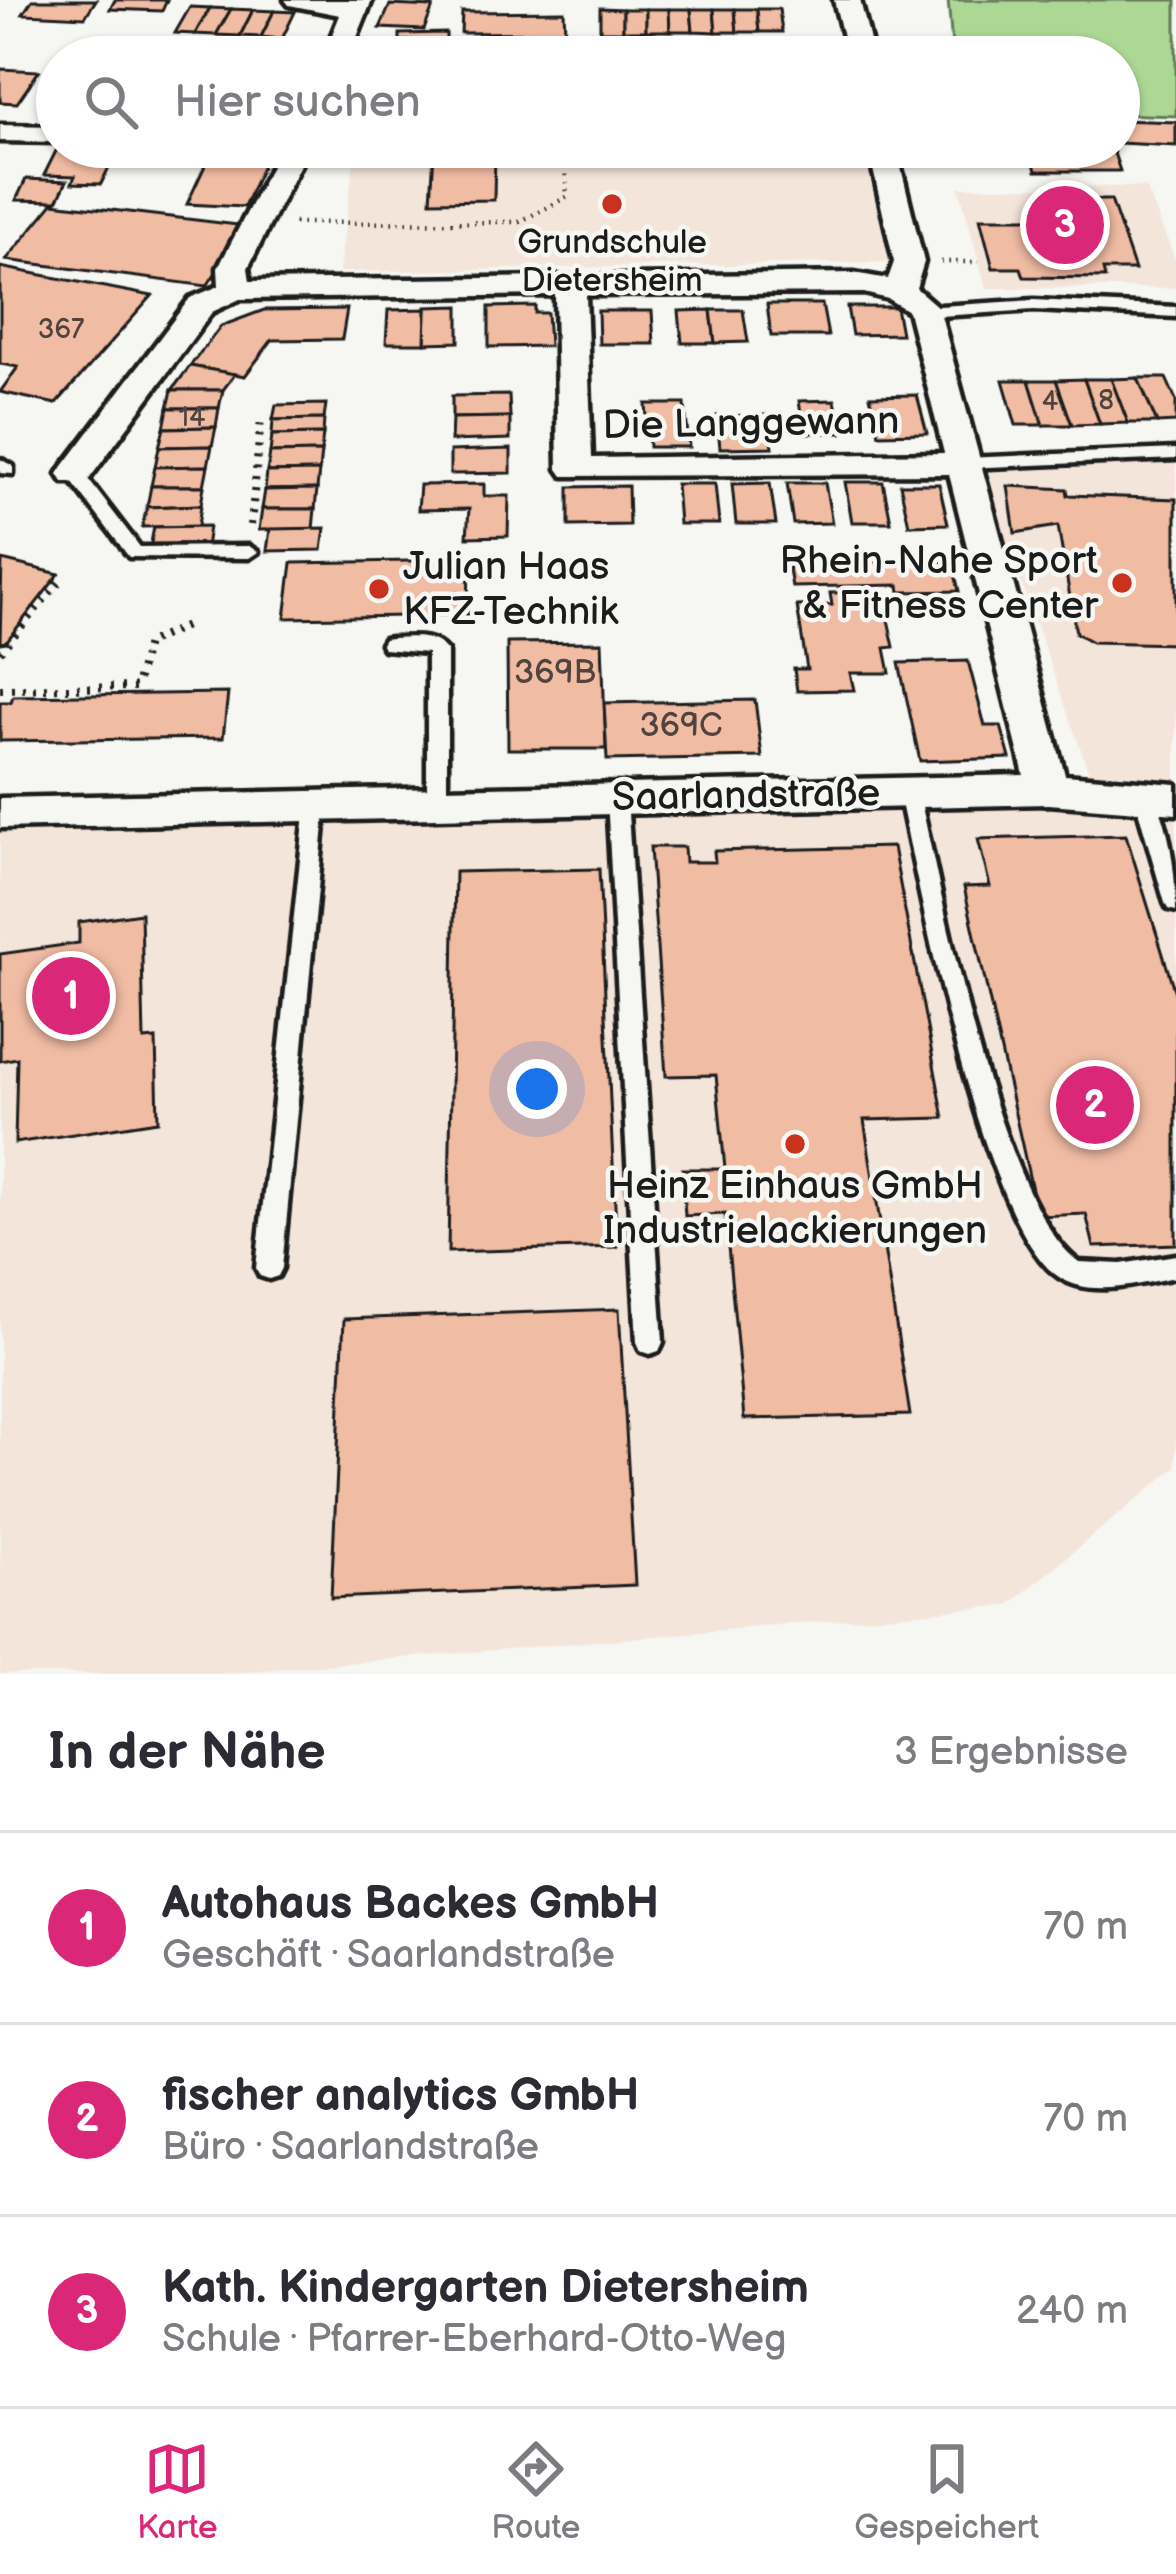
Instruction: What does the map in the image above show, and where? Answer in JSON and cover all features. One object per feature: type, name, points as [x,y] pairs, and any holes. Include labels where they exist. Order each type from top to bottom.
[{"type":"street","points":[[298,0],[357,5],[345,36]]},
{"type":"street","points":[[847,0],[856,36]]},
{"type":"street","points":[[0,134],[36,134]]},
{"type":"street","points":[[235,290],[233,268],[284,168]]},
{"type":"street","name":"Die Langgewann","points":[[889,168],[909,262],[912,302],[964,463],[1048,789]]},
{"type":"street","points":[[75,474],[201,305],[235,290],[854,282],[912,302]]},
{"type":"street","name":"Die Langgewann","points":[[570,288],[575,469],[964,463]]},
{"type":"street","name":"Saarlandstraße","points":[[0,813],[1048,789],[1160,797]]},
{"type":"lane","points":[[912,302],[1176,313]]},
{"type":"lane","name":"Die Langgewann","points":[[964,463],[1176,454]]},
{"type":"lane","points":[[75,474],[135,554],[249,552]]},
{"type":"lane","points":[[391,644],[430,644],[437,651],[437,802]]},
{"type":"lane","points":[[909,793],[988,1112],[1035,1231],[1061,1267],[1076,1274],[1176,1266]]},
{"type":"lane","points":[[1160,797],[1176,904]]},
{"type":"lane","points":[[617,799],[650,1342]]},
{"type":"lane","points":[[269,1268],[316,804]]},
{"type":"path","points":[[256,223],[519,222],[567,197],[565,168]]},
{"type":"path","points":[[249,552],[261,418]]},
{"type":"path","points":[[0,652],[63,577]]},
{"type":"path","points":[[0,689],[136,687],[147,643],[186,626]]},
{"type":"shaded area","name":"Grundschule Dietersheim","points":[[353,168],[867,168],[891,262],[339,272]]},
{"type":"shaded area","points":[[959,187],[1146,187],[1176,262],[1176,288],[986,288]]},
{"type":"shaded area","points":[[1176,460],[1176,1467],[1009,1605],[219,1674],[0,1674],[0,829],[1093,784],[979,465]]},
{"type":"green space","points":[[948,0],[1176,0],[1176,116],[1140,115],[1140,36],[951,36]]},
{"type":"building","points":[[32,0],[96,0],[85,17],[23,14]]},
{"type":"building","points":[[115,0],[167,0],[162,11],[110,9]]},
{"type":"building","points":[[390,5],[433,7],[424,30],[380,28]]},
{"type":"building","points":[[190,7],[210,8],[195,34],[175,33]]},
{"type":"building","points":[[210,8],[231,9],[216,35],[195,34]]},
{"type":"building","points":[[600,8],[623,9],[623,31],[600,31]]},
{"type":"building","points":[[231,9],[253,10],[240,36],[216,35]]},
{"type":"building","points":[[623,9],[646,9],[646,31],[623,31]]},
{"type":"building","points":[[646,9],[669,9],[670,31],[646,31]]},
{"type":"building","points":[[669,9],[691,9],[693,31],[670,31]]},
{"type":"building","points":[[691,9],[714,9],[716,32],[693,31]]},
{"type":"building","points":[[714,9],[735,9],[737,32],[716,32]]},
{"type":"building","points":[[735,9],[757,9],[759,32],[737,32]]},
{"type":"building","points":[[757,9],[779,9],[782,32],[759,32]]},
{"type":"building","points":[[253,10],[274,11],[262,36],[240,36]]},
{"type":"building","points":[[274,11],[295,12],[283,36],[262,36]]},
{"type":"building","points":[[564,11],[565,32],[461,33],[462,12]]},
{"type":"building","points":[[446,33],[446,36],[400,36]]},
{"type":"building","points":[[0,69],[36,71],[17,103],[0,102]]},
{"type":"building","points":[[1140,121],[1176,122],[1176,146],[1140,144]]},
{"type":"building","points":[[48,168],[109,168],[101,184],[72,183],[75,176],[44,175]]},
{"type":"building","points":[[204,168],[261,168],[244,207],[187,204]]},
{"type":"building","points":[[433,168],[495,168],[494,200],[431,201]]},
{"type":"building","points":[[1035,168],[1120,171],[1036,171]]},
{"type":"building","points":[[26,179],[67,181],[57,201],[16,200]]},
{"type":"building","points":[[1065,200],[1111,200],[1135,270],[1103,270],[1105,278],[1024,277],[1021,268],[993,268],[980,218],[1071,218]]},
{"type":"building","points":[[53,203],[246,226],[207,286],[6,260]]},
{"type":"building","points":[[0,267],[152,296],[56,404],[0,392],[18,367],[0,364]]},
{"type":"building","points":[[767,304],[822,304],[828,336],[771,336]]},
{"type":"building","points":[[459,306],[459,342],[425,343],[426,307]]},
{"type":"building","points":[[535,306],[535,313],[547,313],[549,346],[489,347],[489,307]]},
{"type":"building","points":[[847,307],[896,307],[901,334],[852,335]]},
{"type":"building","points":[[347,309],[342,339],[272,340],[245,376],[190,366],[221,326],[264,310]]},
{"type":"building","points":[[426,309],[425,343],[386,343],[388,310]]},
{"type":"building","points":[[711,310],[715,343],[682,343],[679,311]]},
{"type":"building","points":[[711,310],[743,310],[748,342],[715,343]]},
{"type":"building","points":[[598,311],[652,311],[654,344],[599,344]]},
{"type":"building","points":[[190,366],[235,374],[223,390],[172,390]]},
{"type":"building","points":[[1138,378],[1157,423],[1128,423],[1111,379]]},
{"type":"building","points":[[1138,378],[1166,378],[1176,400],[1176,422],[1157,423]]},
{"type":"building","points":[[1084,379],[1100,424],[1072,425],[1056,380]]},
{"type":"building","points":[[1084,379],[1111,379],[1128,423],[1100,424]]},
{"type":"building","points":[[1003,380],[1029,380],[1043,425],[1016,425]]},
{"type":"building","points":[[1029,380],[1056,380],[1072,425],[1043,425]]},
{"type":"building","points":[[172,390],[223,390],[219,408],[168,408]]},
{"type":"building","points":[[509,395],[510,417],[452,418],[452,396]]},
{"type":"building","points":[[917,395],[927,433],[879,434],[870,396]]},
{"type":"building","points":[[835,400],[841,433],[804,433],[799,401]]},
{"type":"building","points":[[326,404],[324,419],[273,420],[276,405]]},
{"type":"building","points":[[646,404],[685,404],[689,447],[649,447]]},
{"type":"building","points":[[168,408],[219,408],[216,427],[164,428]]},
{"type":"building","points":[[769,415],[773,447],[720,448],[717,416]]},
{"type":"building","points":[[510,417],[510,439],[451,441],[452,418]]},
{"type":"building","points":[[324,419],[323,434],[272,435],[273,420]]},
{"type":"building","points":[[216,427],[212,446],[159,447],[164,428]]},
{"type":"building","points":[[323,434],[321,452],[270,453],[272,435]]},
{"type":"building","points":[[212,446],[208,466],[155,467],[159,447]]},
{"type":"building","points":[[511,449],[511,473],[450,474],[450,451]]},
{"type":"building","points":[[321,452],[319,471],[267,472],[270,453]]},
{"type":"building","points":[[208,466],[204,486],[151,486],[155,467]]},
{"type":"building","points":[[319,471],[317,489],[265,490],[267,472]]},
{"type":"building","points":[[845,482],[883,482],[891,522],[852,522]]},
{"type":"building","points":[[770,483],[776,524],[736,524],[732,484]]},
{"type":"building","points":[[787,483],[825,483],[832,523],[793,524]]},
{"type":"building","points":[[484,484],[484,496],[509,496],[508,536],[467,537],[469,509],[418,510],[420,485]]},
{"type":"building","points":[[676,484],[715,484],[719,524],[679,524]]},
{"type":"building","points":[[900,484],[939,484],[948,524],[909,525]]},
{"type":"building","points":[[151,486],[204,486],[201,505],[147,507]]},
{"type":"building","points":[[628,486],[629,525],[569,526],[569,487]]},
{"type":"building","name":"Rhein-Nahe Sport & Fitness Center","points":[[1008,486],[1067,489],[1068,495],[1176,499],[1176,644],[1092,642],[1076,633],[1058,526],[1015,533]]},
{"type":"building","points":[[317,489],[315,509],[262,509],[265,490]]},
{"type":"building","points":[[201,505],[198,526],[142,527],[147,507]]},
{"type":"building","points":[[262,509],[315,509],[313,529],[259,530]]},
{"type":"building","points":[[209,526],[206,548],[150,548],[154,527]]},
{"type":"building","points":[[325,528],[322,550],[267,551],[270,529]]},
{"type":"building","points":[[845,556],[846,563],[952,561],[959,591],[900,592],[899,585],[792,587],[787,557]]},
{"type":"building","points":[[2,560],[59,574],[6,642],[0,643]]},
{"type":"building","name":"Julian Haas KFZ-Technik","points":[[469,560],[468,615],[285,618],[292,563]]},
{"type":"building","points":[[882,592],[894,647],[885,648],[890,673],[850,673],[854,690],[797,691],[794,669],[807,669],[797,606],[832,605],[830,593]]},
{"type":"building","points":[[602,642],[606,749],[508,749],[507,643]]},
{"type":"building","points":[[968,661],[985,726],[1001,726],[1010,758],[920,761],[899,663]]},
{"type":"building","points":[[228,693],[223,738],[0,741],[0,702],[11,702],[13,696]]},
{"type":"building","points":[[755,700],[762,757],[607,760],[604,703]]},
{"type":"building","points":[[1126,835],[1176,996],[1176,1244],[1094,1247],[1086,1214],[1038,1216],[964,887],[990,886],[978,839]]},
{"type":"building","name":"Heinz Einhaus GmbH Industrielackierungen","points":[[650,847],[684,847],[685,862],[715,862],[714,851],[893,847],[944,1118],[864,1120],[910,1415],[744,1419],[725,1214],[685,1216],[682,1169],[725,1169],[716,1075],[666,1076]]},
{"type":"building","points":[[599,869],[617,1247],[448,1252],[455,872]]},
{"type":"building","points":[[141,913],[144,1040],[156,1039],[158,1121],[15,1143],[17,1058],[0,1061],[0,954],[79,943],[79,922]]},
{"type":"building","points":[[619,1309],[635,1585],[331,1598],[344,1319]]},
{"type":"place","name":"Grundschule Dietersheim","points":[[612,204]]},
{"type":"place","name":"Kath. Kindergarten Dietersheim","points":[[1065,225]]},
{"type":"place","name":"Rhein-Nahe Sport & Fitness Center","points":[[1122,583]]},
{"type":"place","name":"Julian Haas KFZ-Technik","points":[[379,589]]},
{"type":"place","name":"Autohaus Backes GmbH","points":[[71,996]]},
{"type":"place","name":"fischer analytics GmbH","points":[[1095,1105]]},
{"type":"place","name":"Heinz Einhaus GmbH Industrielackierungen","points":[[795,1144]]}]
